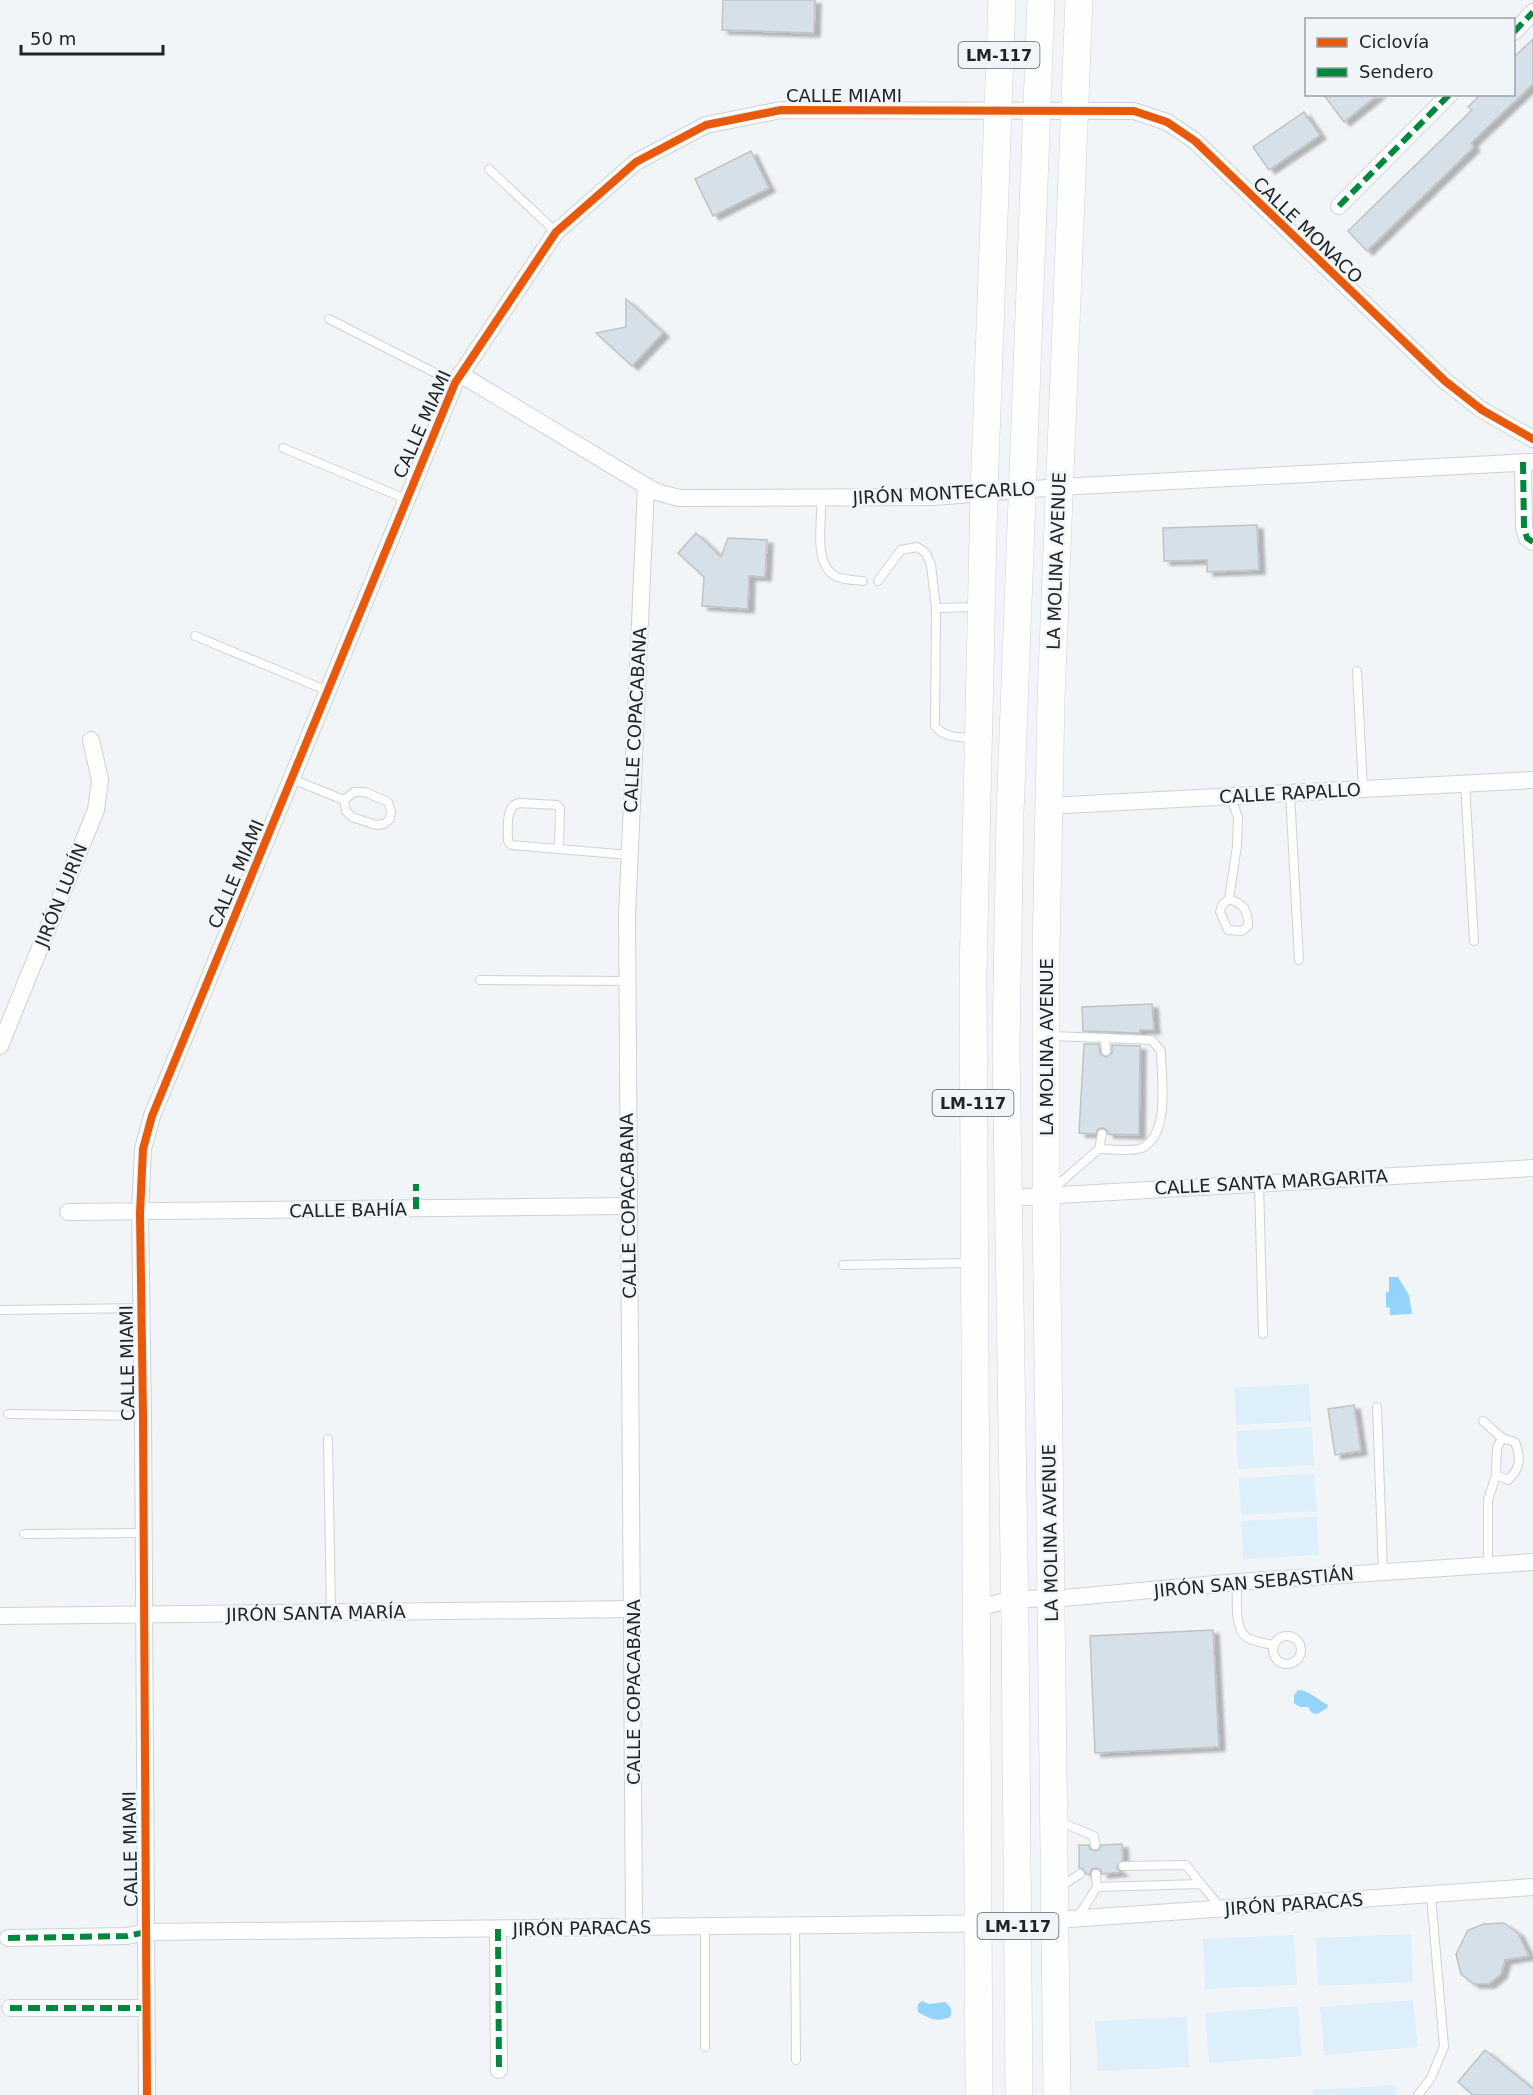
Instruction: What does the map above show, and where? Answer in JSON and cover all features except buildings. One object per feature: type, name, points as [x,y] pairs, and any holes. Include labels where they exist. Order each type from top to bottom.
[{"type":"main road","name":"LM-117","points":[[979,2095],[973,975],[984,493],[1002,0]]},
{"type":"main road","name":"LA MOLINA AVENUE","points":[[1016,2090],[1018,1923],[1015,1599],[1006,1047],[1010,814],[1041,0]]},
{"type":"main road","name":"LA MOLINA AVENUE","points":[[1057,2095],[1066,1920],[1055,1890],[1046,1196],[1048,806],[1079,0]]},
{"type":"main road","points":[[1016,1758],[1054,1819]]},
{"type":"main road","points":[[1018,2018],[1066,1920]]},
{"type":"street","points":[[1515,31],[1533,12]]},
{"type":"street","points":[[1339,206],[1448,96]]},
{"type":"street","name":"CALLE MIAMI","points":[[147,2095],[140,1213],[143,1149],[152,1116],[457,378],[556,232],[636,162],[706,126],[781,110],[1037,110]]},
{"type":"street","name":"CALLE MONACO","points":[[1037,110],[1134,111],[1159,118],[1182,130],[1445,381],[1482,410],[1533,439]]},
{"type":"street","name":"JIRÓN MONTECARLO","points":[[457,378],[657,492],[679,498],[934,497],[1021,489],[1528,462]]},
{"type":"street","points":[[1528,462],[1524,528],[1527,538],[1533,542]]},
{"type":"street","name":"CALLE COPACABANA","points":[[634,1927],[628,981],[630,855],[646,486]]},
{"type":"street","name":"JIRÓN LURÍN","points":[[0,1046],[96,810],[100,780],[91,740]]},
{"type":"street","name":"CALLE RAPALLO","points":[[1048,806],[1533,780]]},
{"type":"street","name":"CALLE SANTA MARGARITA","points":[[1009,1197],[1533,1168]]},
{"type":"street","name":"CALLE BAHÍA","points":[[68,1212],[628,1206]]},
{"type":"street","name":"JIRÓN SAN SEBASTIÁN","points":[[976,1608],[1015,1599],[1051,1599],[1237,1582],[1533,1562]]},
{"type":"street","name":"JIRÓN SANTA MARÍA","points":[[0,1616],[633,1610]]},
{"type":"street","name":"JIRÓN PARACAS","points":[[1066,1920],[1533,1887]]},
{"type":"street","name":"JIRÓN PARACAS","points":[[8,1938],[127,1936],[146,1932],[1018,1923]]},
{"type":"street","points":[[498,1929],[499,2070]]},
{"type":"street","points":[[10,2008],[146,2008]]},
{"type":"lane","points":[[489,169],[556,232]]},
{"type":"lane","points":[[329,319],[457,378]]},
{"type":"lane","points":[[284,448],[406,499]]},
{"type":"lane","points":[[821,498],[823,514],[820,551],[822,563],[835,576],[863,581]]},
{"type":"lane","points":[[878,581],[901,550],[917,547],[926,553],[931,566],[936,608],[934,726],[940,733],[957,737],[979,738]]},
{"type":"lane","points":[[936,608],[981,607]]},
{"type":"lane","points":[[195,636],[328,692]]},
{"type":"lane","points":[[1357,671],[1363,789]]},
{"type":"lane","points":[[292,778],[344,801]]},
{"type":"lane","points":[[1466,783],[1474,941]]},
{"type":"lane","points":[[354,792],[365,792],[388,802],[391,811],[390,819],[384,824],[376,825],[352,817],[346,811],[344,801],[354,792]]},
{"type":"lane","points":[[1290,793],[1299,960]]},
{"type":"lane","points":[[1229,899],[1237,846],[1238,817],[1230,796]]},
{"type":"lane","points":[[559,848],[560,808],[556,805],[513,804],[510,809],[508,841],[511,845],[630,855]]},
{"type":"lane","points":[[480,980],[628,981]]},
{"type":"lane","points":[[1046,1036],[1152,1040],[1161,1051],[1162,1108],[1160,1126],[1152,1140],[1140,1149],[1099,1149]]},
{"type":"lane","points":[[1106,1038],[1106,1051]]},
{"type":"lane","points":[[1046,1196],[1099,1149],[1102,1134]]},
{"type":"lane","points":[[1258,1183],[1263,1334]]},
{"type":"lane","points":[[843,1265],[974,1263]]},
{"type":"lane","points":[[1,1310],[142,1308]]},
{"type":"lane","points":[[1377,1407],[1383,1572]]},
{"type":"lane","points":[[8,1414],[143,1416]]},
{"type":"lane","points":[[1483,1421],[1502,1438],[1515,1442],[1520,1454],[1517,1472],[1508,1480],[1496,1475]]},
{"type":"lane","points":[[1488,1565],[1488,1500],[1496,1475],[1497,1449],[1502,1438]]},
{"type":"lane","points":[[328,1439],[331,1612]]},
{"type":"lane","points":[[24,1534],[144,1533]]},
{"type":"lane","points":[[1237,1582],[1240,1630],[1247,1638],[1273,1645]]},
{"type":"lane","points":[[1054,1819],[1094,1836],[1095,1845]]},
{"type":"lane","points":[[1123,1866],[1186,1865],[1222,1909]]},
{"type":"lane","points":[[1055,1890],[1080,1874]]},
{"type":"lane","points":[[1096,1874],[1097,1887]]},
{"type":"lane","points":[[1066,1920],[1097,1887],[1201,1884]]},
{"type":"lane","points":[[1418,2095],[1431,2078],[1444,2047],[1431,1894]]},
{"type":"lane","points":[[795,1925],[796,2060]]},
{"type":"lane","points":[[705,1926],[705,2047]]},
{"type":"shaded area","points":[[1309,1384],[1311,1421],[1236,1425],[1234,1388]]},
{"type":"shaded area","points":[[1312,1427],[1314,1465],[1238,1469],[1236,1431]]},
{"type":"shaded area","points":[[1314,1474],[1317,1511],[1241,1515],[1239,1478]]},
{"type":"shaded area","points":[[1317,1517],[1319,1555],[1243,1559],[1241,1521]]},
{"type":"shaded area","points":[[1411,1934],[1413,1982],[1318,1986],[1316,1938]]},
{"type":"shaded area","points":[[1294,1935],[1297,1985],[1205,1989],[1203,1939]]},
{"type":"shaded area","points":[[1413,2000],[1418,2047],[1324,2055],[1320,2007]]},
{"type":"shaded area","points":[[1298,2006],[1302,2056],[1209,2063],[1205,2013]]},
{"type":"shaded area","points":[[1187,2017],[1189,2067],[1098,2071],[1095,2021]]},
{"type":"shaded area","points":[[1396,2085],[1396,2095],[1314,2095],[1313,2090]]},
{"type":"water","points":[[1389,1277],[1398,1277],[1409,1295],[1412,1314],[1390,1315],[1390,1308],[1386,1307]]},
{"type":"water","points":[[1298,1690],[1314,1696],[1328,1705],[1327,1708],[1317,1714],[1312,1713],[1308,1707],[1300,1707],[1294,1703],[1294,1695]]},
{"type":"water","points":[[922,2001],[929,2004],[945,2002],[951,2009],[950,2017],[936,2020],[918,2012],[918,2004]]},
{"type":"marked path","points":[[1515,31],[1533,12]]},
{"type":"marked path","points":[[1339,206],[1448,96]]},
{"type":"marked path","points":[[1523,462],[1524,528],[1527,538],[1533,542]]},
{"type":"marked path","points":[[416,1184],[416,1209]]},
{"type":"marked path","points":[[498,1929],[499,2070]]},
{"type":"marked path","points":[[8,1938],[127,1936],[146,1932]]},
{"type":"marked path","points":[[10,2008],[146,2008]]},
{"type":"cycle path","points":[[147,2095],[140,1213],[143,1149],[152,1116],[455,383],[556,232],[636,162],[706,125],[781,110],[1134,111],[1167,122],[1195,141],[1445,381],[1482,410],[1533,439]]}]
